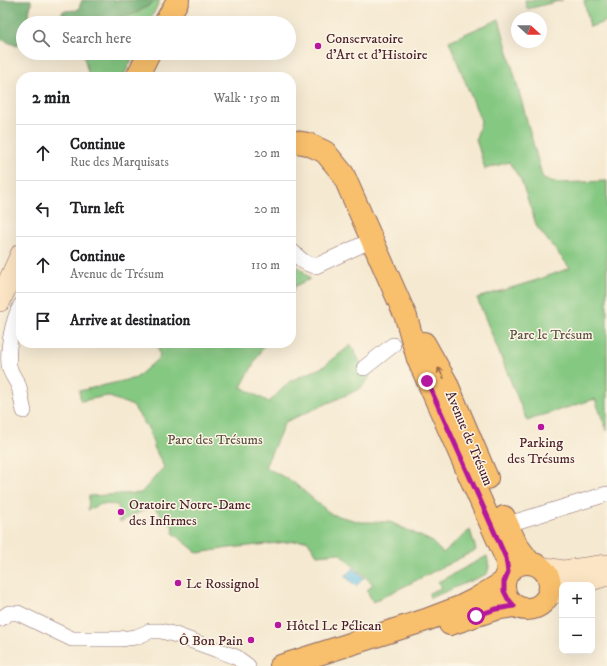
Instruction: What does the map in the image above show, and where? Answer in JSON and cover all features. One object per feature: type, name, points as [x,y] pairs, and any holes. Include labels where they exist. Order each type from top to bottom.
[{"type":"main road","points":[[169,16],[178,0]]},
{"type":"main road","name":"Avenue de Trésum","points":[[296,142],[308,144],[325,152],[343,174],[406,317],[418,359],[506,558],[506,577]]},
{"type":"main road","points":[[0,302],[16,265]]},
{"type":"main road","name":"Avenue de Trésum","points":[[406,317],[427,348],[446,382],[516,544],[536,565]]},
{"type":"main road","points":[[281,666],[426,620],[460,607],[476,599],[506,577],[514,566],[518,564],[526,562],[564,571],[607,565]]},
{"type":"main road","points":[[506,577],[504,586],[505,595],[511,603],[514,606],[525,610],[535,608],[542,605],[556,592],[545,571],[536,565]]},
{"type":"main road","points":[[585,582],[607,575]]},
{"type":"main road","points":[[316,666],[492,610],[514,606]]},
{"type":"street","points":[[296,255],[303,262],[316,266],[372,240]]},
{"type":"street","points":[[16,318],[11,333],[9,365],[11,375],[18,386],[24,412]]},
{"type":"street","points":[[364,368],[393,344]]},
{"type":"street","points":[[482,503],[495,517],[507,524],[607,494]]},
{"type":"street","points":[[0,619],[9,613],[18,612],[72,639],[120,639],[136,637],[150,631],[161,631],[236,657],[248,666]]},
{"type":"green space","points":[[0,0],[31,0],[28,16],[16,16],[16,46],[0,39]]},
{"type":"green space","points":[[82,0],[157,0],[138,12],[127,16],[60,16],[63,11],[78,10]]},
{"type":"green space","points":[[157,0],[160,0],[152,16],[127,16],[138,12]]},
{"type":"green space","points":[[525,0],[563,0],[527,9]]},
{"type":"green space","points":[[584,0],[607,0],[607,21],[590,27]]},
{"type":"green space","name":"Parc le Trésum","points":[[499,19],[543,179],[559,183],[607,181],[607,432],[595,399],[527,421],[477,298],[534,281],[570,268],[537,227],[521,180],[509,162],[485,169],[476,139],[481,121],[449,41]]},
{"type":"green space","points":[[85,60],[132,60],[126,72],[88,72]]},
{"type":"green space","points":[[296,265],[304,272],[310,279],[296,286]]},
{"type":"green space","name":"Parc des Trésums","points":[[351,345],[370,377],[360,389],[285,422],[265,467],[293,482],[331,514],[361,522],[390,522],[431,541],[443,553],[470,530],[476,550],[373,602],[367,591],[373,584],[339,553],[317,555],[307,540],[229,548],[198,553],[173,533],[174,528],[152,506],[120,522],[118,505],[101,504],[88,510],[89,496],[141,493],[164,467],[155,449],[149,430],[133,406],[107,396],[81,401],[79,391],[136,378],[160,357],[158,348],[262,348],[241,387],[269,402],[290,381],[323,367]]},
{"type":"green space","points":[[487,556],[489,567],[487,574],[430,598],[429,593],[441,588],[438,582]]},
{"type":"water","points":[[353,568],[364,578],[356,586],[345,576]]},
{"type":"place","name":"Conservatoire d'Art et d'Histoire","points":[[318,46]]},
{"type":"place","name":"Parking des Trésums","points":[[541,427]]},
{"type":"place","name":"Oratoire Notre-Dame des Infirmes","points":[[121,512]]},
{"type":"place","name":"Le Rossignol","points":[[178,583]]},
{"type":"place","name":"Hôtel Le Pélican","points":[[278,625]]},
{"type":"place","name":"Ô Bon Pain","points":[[251,640]]},
{"type":"route","points":[[427,381],[506,558],[508,572],[505,577],[504,591],[505,595],[514,606],[496,609],[476,616]]}]
